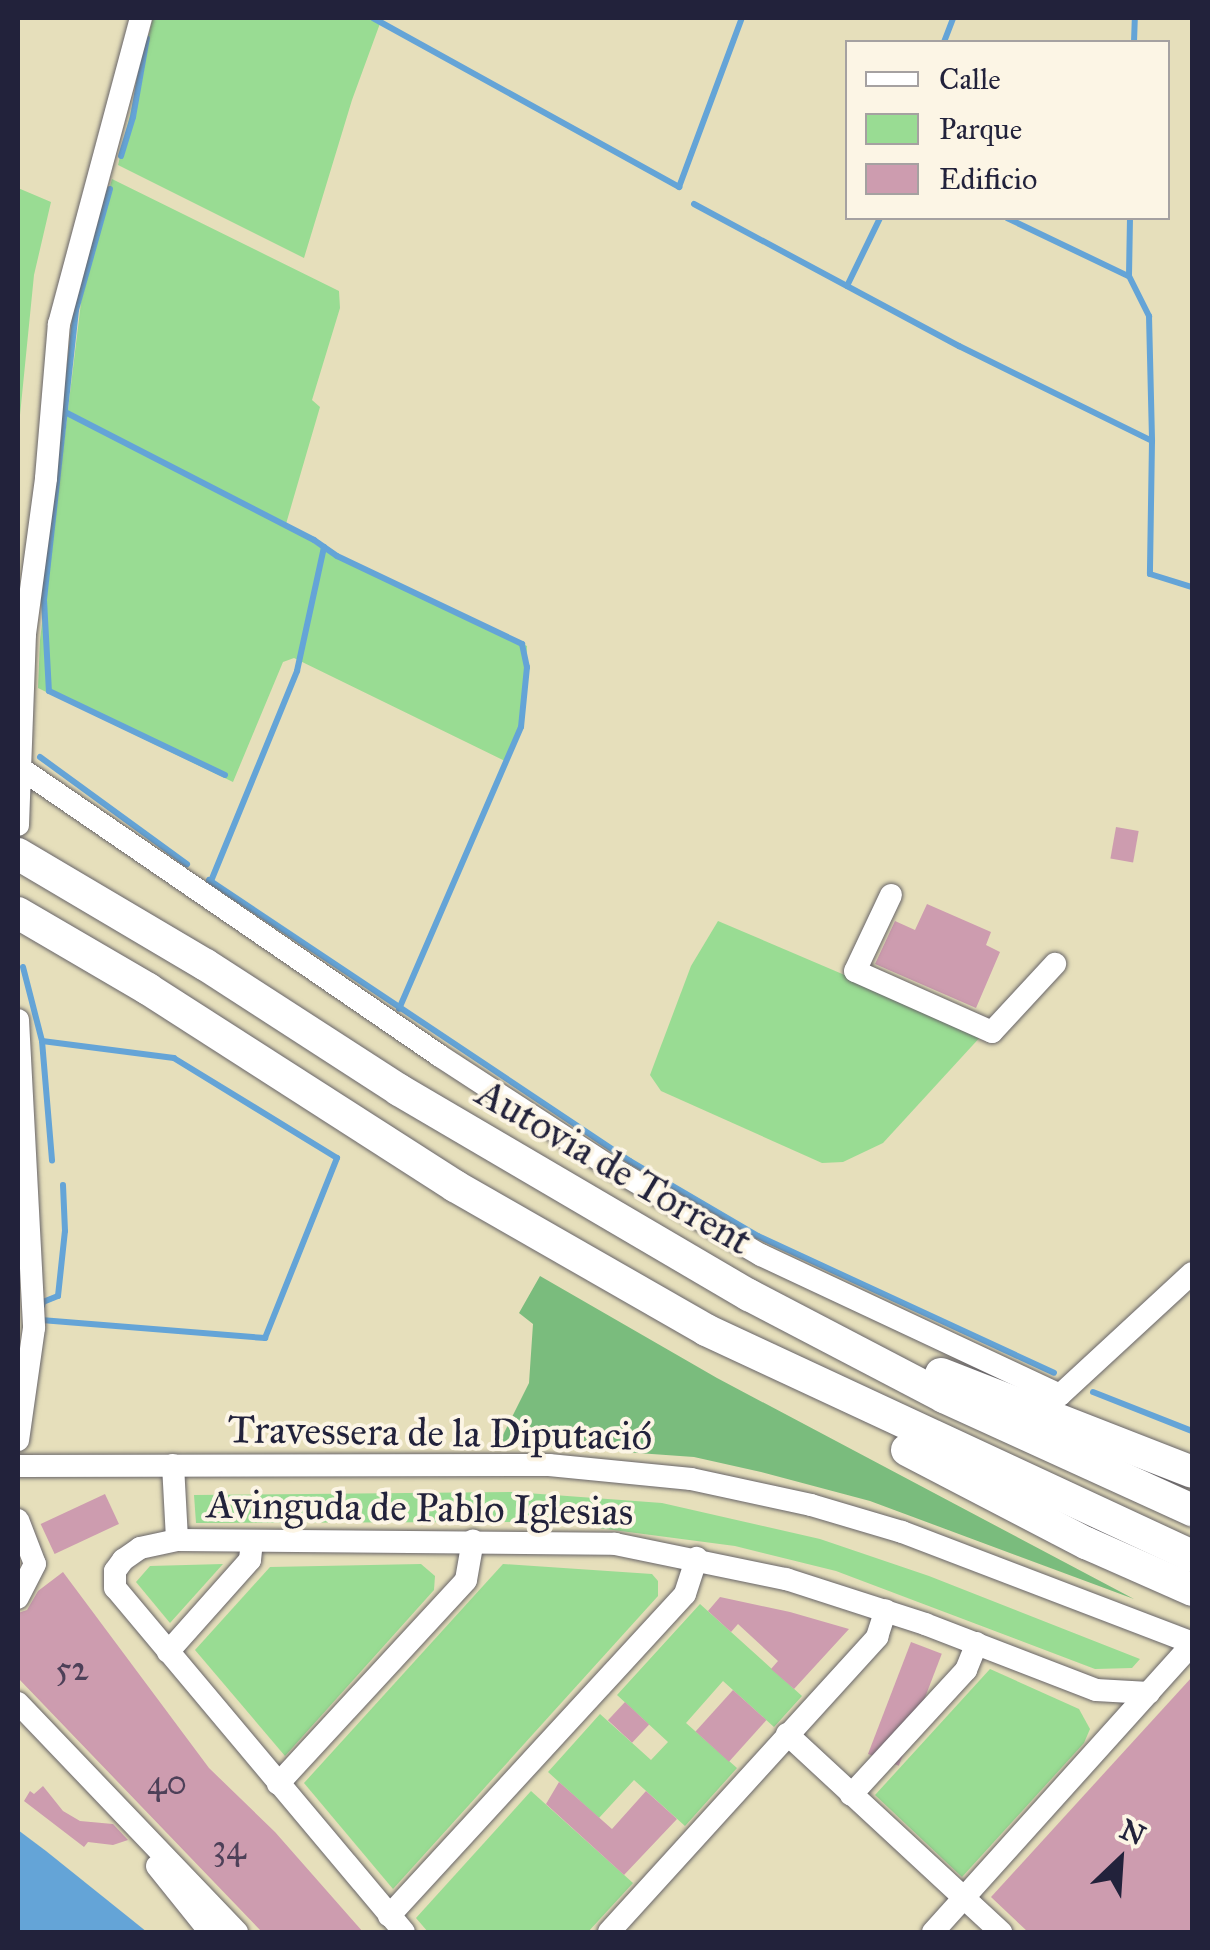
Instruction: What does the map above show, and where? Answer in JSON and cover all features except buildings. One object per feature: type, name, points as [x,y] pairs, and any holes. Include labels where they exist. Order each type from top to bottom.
[{"type":"highway","name":"Autovia de Torrent","points":[[18,854],[206,965],[399,1090],[749,1295],[944,1397],[1192,1510]]},
{"type":"highway","points":[[18,913],[148,989],[455,1186],[706,1330],[1192,1556]]},
{"type":"highway","points":[[749,1295],[1192,1472]]},
{"type":"highway","points":[[706,1330],[748,1366],[1086,1543],[1192,1590]]},
{"type":"street","points":[[18,825],[25,634],[46,478],[59,324],[141,18]]},
{"type":"street","points":[[20,768],[425,1046],[609,1166],[761,1255],[1060,1395],[1192,1273]]},
{"type":"street","points":[[890,895],[855,971],[992,1032],[1055,964]]},
{"type":"street","points":[[18,1020],[34,1328],[18,1434]]},
{"type":"street","points":[[173,1465],[177,1540]]},
{"type":"street","name":"Travessera de la Diputació","points":[[18,1466],[550,1465],[691,1479],[811,1505],[902,1532],[1192,1644]]},
{"type":"street","points":[[18,1520],[35,1564],[18,1598]]},
{"type":"street","name":"Avinguda de Pablo Iglesias","points":[[168,1652],[116,1588],[115,1571],[140,1548],[177,1540],[616,1544],[786,1579],[886,1610],[1096,1690],[1149,1694]]},
{"type":"street","points":[[252,1540],[250,1560],[168,1652],[396,1924],[685,1594],[697,1558]]},
{"type":"street","points":[[278,1784],[466,1580],[473,1541]]},
{"type":"street","points":[[609,1932],[876,1637],[886,1610]]},
{"type":"street","points":[[851,1795],[966,1670],[978,1643]]},
{"type":"street","points":[[933,1932],[1192,1644]]},
{"type":"street","points":[[1096,1690],[1108,1708],[1106,1742]]},
{"type":"street","points":[[23,1711],[237,1932]]},
{"type":"street","points":[[787,1734],[1001,1932]]},
{"type":"street","points":[[138,1827],[150,1858],[210,1932]]},
{"type":"green space","points":[[153,18],[382,18],[352,100],[304,258],[118,165]]},
{"type":"green space","points":[[112,179],[339,291],[340,308],[312,400],[320,407],[286,524],[318,546],[527,646],[524,709],[507,762],[294,658],[283,662],[233,782],[38,688],[40,640],[83,286]]},
{"type":"green space","points":[[18,188],[51,202],[34,275],[18,435]]},
{"type":"green space","points":[[718,921],[983,1034],[883,1143],[843,1162],[822,1163],[661,1091],[650,1075],[691,966]]},
{"type":"green space","points":[[540,1276],[717,1378],[1134,1599],[870,1501],[761,1472],[694,1457],[499,1443],[529,1383],[533,1324],[519,1313]]},
{"type":"green space","points":[[513,1492],[662,1503],[820,1539],[929,1576],[1140,1659],[1132,1668],[1095,1669],[836,1571],[735,1546],[552,1522],[196,1523],[194,1495]]},
{"type":"green space","points":[[223,1564],[170,1623],[136,1582],[150,1566]]},
{"type":"green space","points":[[421,1564],[435,1576],[434,1590],[285,1756],[195,1650],[270,1567]]},
{"type":"green space","points":[[503,1564],[652,1574],[658,1581],[658,1596],[393,1889],[304,1783]]},
{"type":"green space","points":[[700,1604],[802,1696],[774,1727],[723,1681],[686,1723],[737,1768],[685,1826],[634,1780],[599,1818],[548,1772],[600,1714],[651,1760],[668,1742],[617,1695]]},
{"type":"green space","points":[[990,1669],[1079,1709],[1090,1729],[1084,1743],[962,1877],[875,1795]]},
{"type":"green space","points":[[531,1791],[633,1883],[588,1932],[428,1932],[416,1918]]},
{"type":"water","points":[[18,1830],[46,1851],[147,1932],[18,1932]]},
{"type":"waterway","points":[[373,18],[679,187],[742,18]]},
{"type":"waterway","points":[[945,40],[953,18]]},
{"type":"waterway","points":[[1134,40],[1135,18]]},
{"type":"waterway","points":[[121,156],[133,117],[147,38]]},
{"type":"waterway","points":[[110,189],[76,310],[44,600],[49,691],[225,775]]},
{"type":"waterway","points":[[694,204],[959,346],[1152,441],[1150,574],[1192,587]]},
{"type":"waterway","points":[[847,286],[879,220]]},
{"type":"waterway","points":[[1011,220],[1128,276]]},
{"type":"waterway","points":[[1130,220],[1129,276],[1149,316],[1152,441]]},
{"type":"waterway","points":[[65,412],[314,540],[337,556],[522,644],[527,667],[521,727],[399,1009]]},
{"type":"waterway","points":[[211,881],[297,671],[324,547]]},
{"type":"waterway","points":[[40,757],[187,864]]},
{"type":"waterway","points":[[209,880],[630,1161],[758,1236],[1054,1373]]},
{"type":"waterway","points":[[23,967],[42,1041],[52,1161]]},
{"type":"waterway","points":[[41,1320],[265,1338],[337,1158],[174,1058],[42,1041]]},
{"type":"waterway","points":[[42,1306],[58,1296],[65,1231],[63,1185]]},
{"type":"waterway","points":[[1093,1392],[1192,1431]]}]
